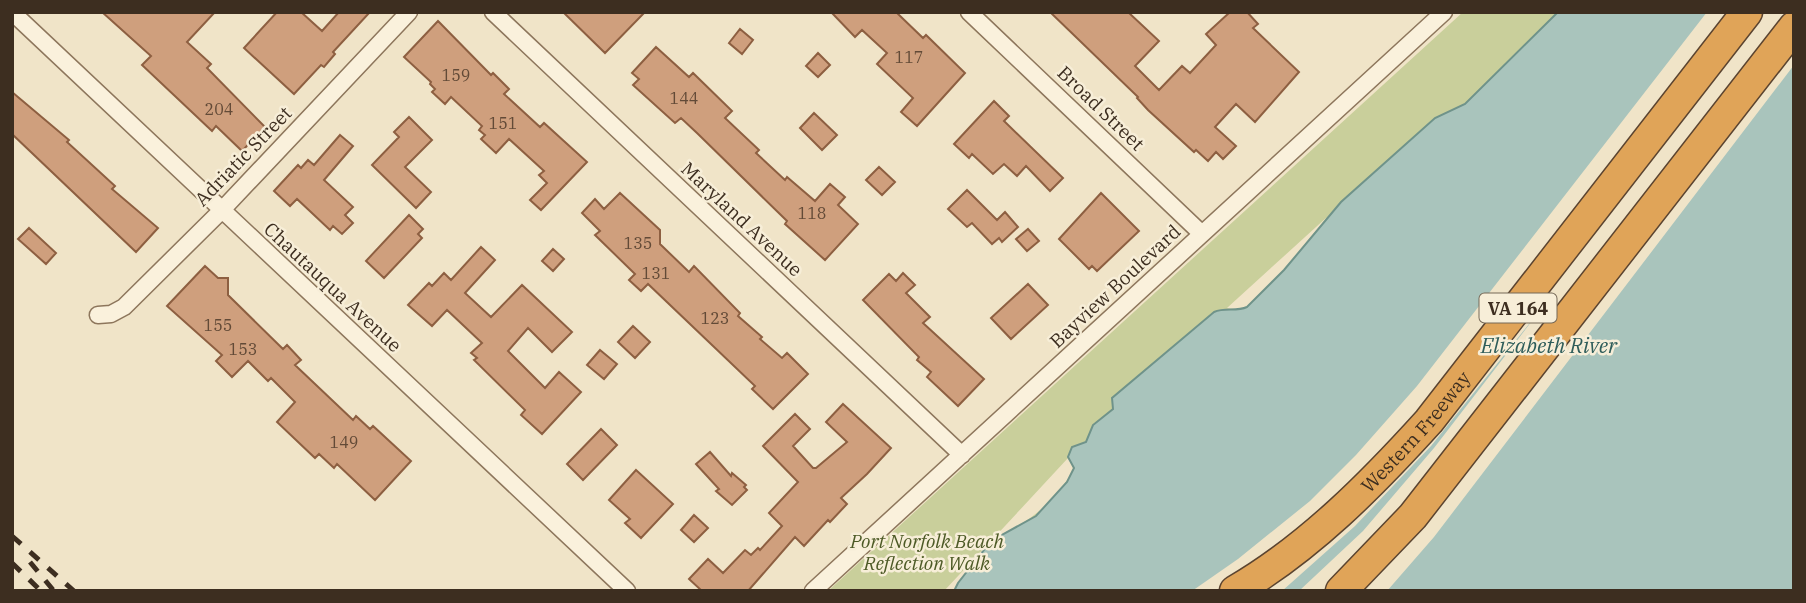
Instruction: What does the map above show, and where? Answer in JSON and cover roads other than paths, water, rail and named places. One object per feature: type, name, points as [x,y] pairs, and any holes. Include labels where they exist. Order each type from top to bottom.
[{"type":"highway","name":"Western Freeway","points":[[1246,586],[1354,498],[1429,421],[1747,12]]},
{"type":"highway","name":"VA 164","points":[[1342,591],[1413,516],[1794,27]]},
{"type":"street","name":"Chautauqua Avenue","points":[[12,12],[627,591]]},
{"type":"street","name":"Adriatic Street","points":[[98,315],[111,314],[124,307],[221,211],[409,12]]},
{"type":"street","name":"Maryland Avenue","points":[[493,12],[962,455]]},
{"type":"street","name":"Broad Street","points":[[969,12],[1202,234]]},
{"type":"street","name":"Bayview Boulevard","points":[[813,591],[1444,12]]},
{"type":"water","name":"Elizabeth River","points":[[1558,12],[1794,12],[1794,591],[954,591],[991,541],[1036,516],[1067,482],[1074,468],[1068,457],[1072,447],[1086,442],[1093,425],[1113,409],[1112,398],[1214,312],[1247,307],[1284,270],[1341,202],[1435,118],[1465,104]]},
{"type":"railway","points":[[12,536],[74,591]]},
{"type":"railway","points":[[30,562],[54,591]]},
{"type":"railway","points":[[12,563],[41,591]]},
{"type":"park label","name":"Port Norfolk Beach Reflection Walk","points":[[927,552]]}]
